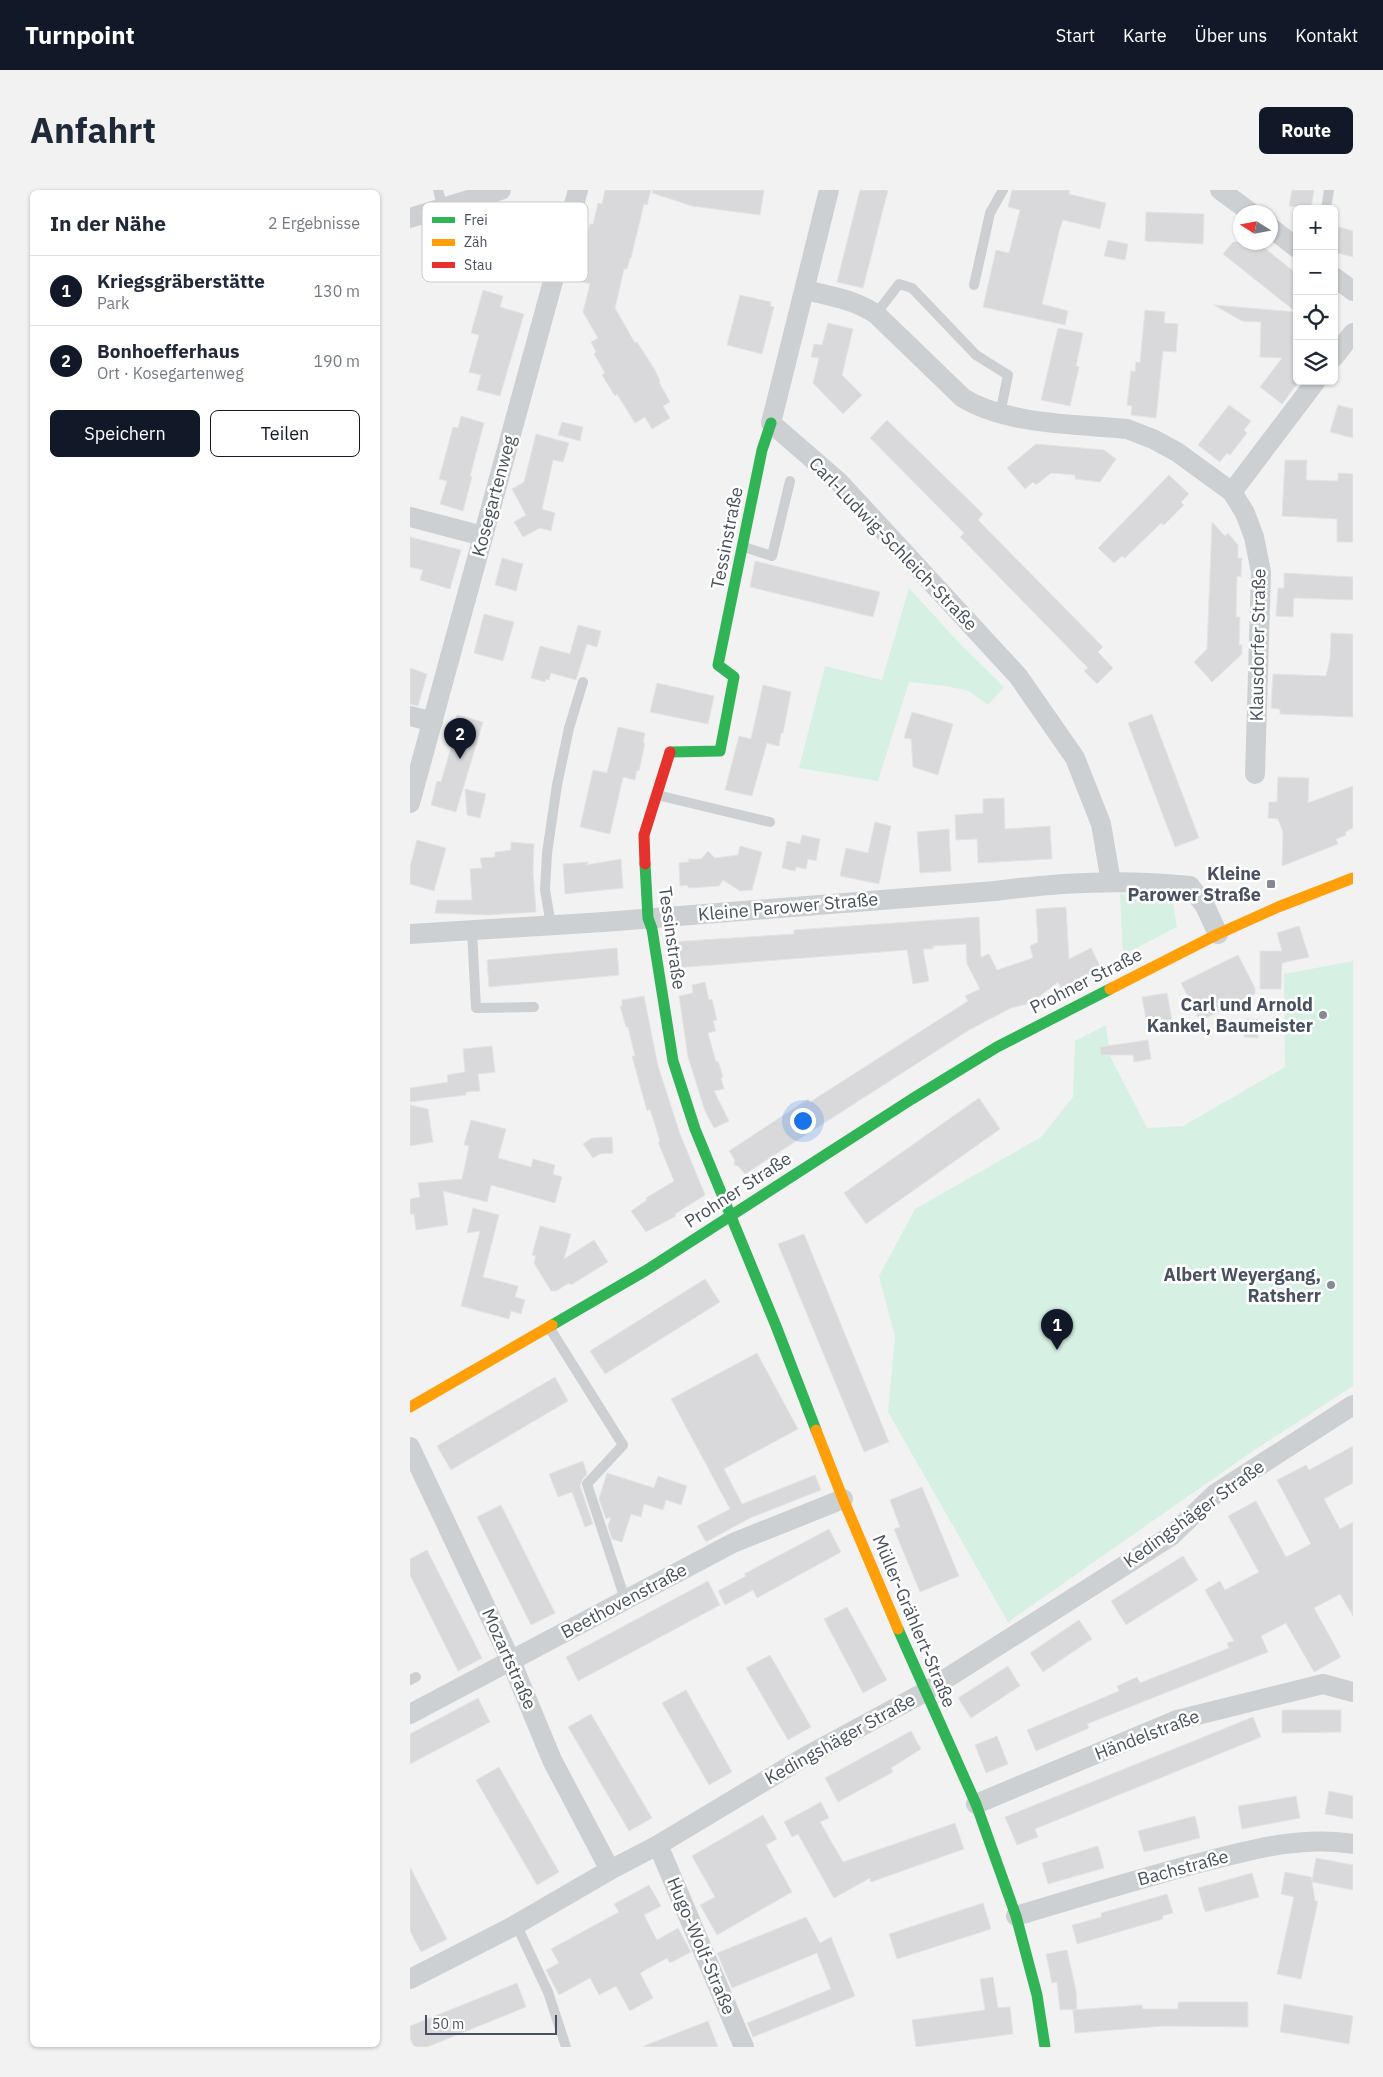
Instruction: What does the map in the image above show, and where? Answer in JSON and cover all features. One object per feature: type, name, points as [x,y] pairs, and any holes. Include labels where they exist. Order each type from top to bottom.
[{"type":"street","points":[[464,202],[500,190]]},
{"type":"street","points":[[771,423],[829,190]]},
{"type":"street","points":[[1220,190],[1240,205]]},
{"type":"street","points":[[1278,234],[1293,245]]},
{"type":"street","points":[[1338,280],[1353,291]]},
{"type":"street","name":"Kosegartenweg","points":[[410,803],[553,282]]},
{"type":"street","points":[[805,290],[861,304],[876,314],[964,398],[990,411],[1015,418],[1134,432],[1153,439],[1177,452],[1232,492],[1313,385]]},
{"type":"street","points":[[1338,352],[1353,333]]},
{"type":"street","name":"Tessinstraße","points":[[731,1214],[695,1130],[673,1061],[652,930],[648,918],[644,835],[670,751],[720,751],[734,677],[718,665],[762,450],[771,423]]},
{"type":"street","name":"Carl-Ludwig-Schleich-Straße","points":[[771,423],[839,482],[1018,676],[1075,758],[1101,824],[1111,882]]},
{"type":"street","name":"Klausdorfer Straße","points":[[1232,492],[1245,514],[1254,537],[1261,572],[1255,774]]},
{"type":"street","points":[[410,517],[483,536]]},
{"type":"street","points":[[410,716],[432,722]]},
{"type":"street","name":"Prohner Straße","points":[[410,1407],[646,1271],[731,1214],[997,1047],[1218,934],[1255,917],[1353,878]]},
{"type":"street","name":"Kleine Parower Straße","points":[[410,934],[995,891],[1053,883],[1111,882],[1166,883],[1190,886],[1205,906],[1218,934]]},
{"type":"street","name":"Müller-Grählert-Straße","points":[[731,1214],[844,1499],[925,1692],[976,1804],[1016,1916],[1037,1995],[1045,2047]]},
{"type":"street","name":"Kedingshäger Straße","points":[[410,1979],[516,1924],[658,1845],[803,1758],[925,1692],[1171,1536],[1215,1494],[1353,1405]]},
{"type":"street","name":"Mozartstraße","points":[[410,1447],[511,1661],[552,1760],[610,1870]]},
{"type":"street","name":"Beethovenstraße","points":[[410,1714],[733,1543],[844,1499]]},
{"type":"street","name":"Händelstraße","points":[[976,1804],[1177,1720],[1323,1684],[1353,1692]]},
{"type":"street","name":"Bachstraße","points":[[1016,1916],[1152,1875],[1255,1848],[1290,1842],[1353,1844]]},
{"type":"street","name":"Hugo-Wolf-Straße","points":[[658,1845],[744,2047]]},
{"type":"lane","points":[[974,285],[990,212],[1002,190]]},
{"type":"lane","points":[[1326,205],[1328,190]]},
{"type":"lane","points":[[876,314],[900,284],[912,288],[976,355],[1008,375],[1000,414]]},
{"type":"lane","points":[[743,546],[772,556],[790,481]]},
{"type":"lane","points":[[551,925],[545,890],[547,853],[557,785],[569,728],[582,682]]},
{"type":"lane","points":[[656,795],[770,822]]},
{"type":"lane","points":[[472,930],[476,1008],[534,1007]]},
{"type":"lane","points":[[549,1327],[623,1445],[587,1484],[625,1599]]},
{"type":"lane","points":[[516,1924],[548,1992],[566,2047]]},
{"type":"green space","points":[[909,588],[960,644],[1004,687],[988,705],[969,691],[946,686],[909,682],[878,781],[799,768],[825,666],[882,680]]},
{"type":"green space","points":[[1120,894],[1167,897],[1173,903],[1177,927],[1123,955]]},
{"type":"green space","points":[[1353,961],[1353,1386],[1253,1451],[1008,1622],[888,1412],[895,1337],[879,1276],[915,1209],[1041,1137],[1073,1097],[1075,1041],[1106,1025],[1110,1056],[1147,1128],[1183,1126],[1285,1067],[1284,974]]},
{"type":"building","points":[[605,190],[651,190],[647,205],[644,204],[631,258],[627,269],[624,269],[615,308],[635,343],[637,342],[655,370],[670,402],[663,406],[670,418],[652,429],[645,417],[635,423],[617,394],[615,396],[602,375],[605,373],[594,354],[596,352],[591,342],[598,338],[583,312],[590,284],[582,282],[588,282],[588,232],[590,224],[593,224],[598,203],[602,204]]},
{"type":"building","points":[[653,190],[764,190],[760,215],[692,206],[652,193]]},
{"type":"building","points":[[860,190],[888,190],[863,288],[837,282]]},
{"type":"building","points":[[1012,190],[1070,190],[1069,194],[1106,203],[1100,229],[1063,220],[1060,228],[1042,304],[1068,311],[1065,325],[983,307],[996,250],[1009,253],[1020,210],[1008,207]]},
{"type":"building","points":[[1292,190],[1314,190],[1312,205],[1289,206]]},
{"type":"building","points":[[1146,212],[1204,214],[1203,244],[1145,241]]},
{"type":"building","points":[[1339,227],[1353,231],[1353,257],[1338,253]]},
{"type":"building","points":[[1108,240],[1128,244],[1125,260],[1104,256]]},
{"type":"building","points":[[1233,242],[1233,250],[1267,250],[1293,271],[1293,310],[1223,254]]},
{"type":"building","points":[[483,290],[503,296],[500,307],[524,314],[500,396],[477,390],[481,375],[469,372],[479,335],[471,333]]},
{"type":"building","points":[[740,295],[771,302],[770,306],[774,307],[762,354],[727,345]]},
{"type":"building","points":[[1214,305],[1293,312],[1293,385],[1296,385],[1282,404],[1260,387],[1282,358],[1260,357],[1261,322],[1242,321]]},
{"type":"building","points":[[1145,310],[1165,312],[1164,323],[1178,324],[1176,352],[1163,351],[1156,418],[1131,415],[1132,406],[1127,405],[1131,371],[1135,372],[1136,362],[1140,363]]},
{"type":"building","points":[[828,323],[853,329],[842,375],[862,395],[843,414],[813,383],[819,358],[811,357],[814,344],[822,345]]},
{"type":"building","points":[[1058,328],[1083,333],[1076,366],[1079,367],[1070,406],[1041,400]]},
{"type":"building","points":[[1229,405],[1251,421],[1244,430],[1247,433],[1230,455],[1227,453],[1220,462],[1198,445]]},
{"type":"building","points":[[1338,405],[1353,409],[1353,438],[1330,432]]},
{"type":"building","points":[[461,416],[484,423],[463,511],[440,504],[447,481],[439,479],[453,427],[458,428]]},
{"type":"building","points":[[887,420],[983,514],[978,520],[1103,647],[1098,652],[1113,668],[1097,684],[1084,671],[1088,668],[960,537],[964,533],[870,438]]},
{"type":"building","points":[[562,422],[583,427],[580,441],[558,435]]},
{"type":"building","points":[[536,434],[569,443],[563,462],[553,460],[542,509],[555,513],[551,531],[540,528],[523,537],[514,522],[526,515],[512,489],[524,482]]},
{"type":"building","points":[[1036,444],[1104,450],[1116,459],[1100,482],[1075,479],[1075,475],[1051,473],[1036,485],[1033,482],[1025,489],[1007,468]]},
{"type":"building","points":[[1285,460],[1307,460],[1306,480],[1338,481],[1338,473],[1353,474],[1353,542],[1337,542],[1337,519],[1282,516]]},
{"type":"building","points":[[1169,475],[1189,494],[1181,502],[1184,505],[1164,525],[1161,523],[1125,558],[1122,556],[1114,563],[1098,548]]},
{"type":"building","points":[[1212,522],[1225,536],[1228,533],[1238,545],[1238,558],[1242,558],[1241,577],[1237,576],[1236,617],[1240,617],[1239,645],[1242,645],[1242,654],[1212,682],[1194,662],[1207,649]]},
{"type":"building","points":[[410,537],[461,550],[450,589],[420,580],[423,570],[410,567]]},
{"type":"building","points":[[502,558],[523,564],[516,591],[495,585]]},
{"type":"building","points":[[755,561],[880,592],[873,617],[750,587]]},
{"type":"building","points":[[1284,573],[1353,577],[1353,600],[1294,598],[1293,617],[1276,616],[1278,588],[1284,588]]},
{"type":"building","points":[[484,614],[514,622],[503,661],[474,653]]},
{"type":"building","points":[[578,625],[601,631],[597,647],[587,644],[576,680],[551,673],[549,680],[546,679],[545,682],[531,678],[540,646],[570,654]]},
{"type":"building","points":[[1331,633],[1353,634],[1353,717],[1280,714],[1280,709],[1271,708],[1273,674],[1326,676],[1330,659]]},
{"type":"building","points":[[410,668],[427,674],[418,706],[410,704]]},
{"type":"building","points":[[657,683],[714,696],[708,724],[650,712]]},
{"type":"building","points":[[763,685],[791,692],[779,746],[767,743],[752,796],[725,790],[739,736],[751,739]]},
{"type":"building","points":[[912,712],[953,724],[938,775],[913,767],[911,739],[904,738]]},
{"type":"building","points":[[1152,714],[1199,838],[1175,847],[1128,723]]},
{"type":"building","points":[[457,715],[483,722],[456,812],[431,805],[437,781],[441,782],[454,737],[451,736]]},
{"type":"building","points":[[618,727],[645,733],[643,743],[645,743],[639,771],[637,770],[635,780],[623,777],[610,834],[580,827],[593,770],[607,773]]},
{"type":"building","points":[[1278,777],[1309,778],[1308,803],[1353,786],[1353,828],[1345,832],[1346,835],[1336,839],[1338,844],[1282,866],[1283,832],[1278,819],[1268,818],[1269,802],[1277,802]]},
{"type":"building","points":[[465,789],[486,794],[480,818],[467,815]]},
{"type":"building","points":[[1004,798],[1005,829],[1050,826],[1052,859],[978,863],[977,839],[956,840],[955,815],[983,813],[983,799]]},
{"type":"building","points":[[875,822],[891,826],[879,884],[840,876],[846,848],[868,853]]},
{"type":"building","points":[[949,829],[951,871],[920,873],[917,832]]},
{"type":"building","points":[[802,835],[820,839],[816,861],[808,859],[806,869],[796,867],[795,871],[782,868],[787,841],[800,844]]},
{"type":"building","points":[[417,840],[446,848],[434,891],[410,884],[410,867]]},
{"type":"building","points":[[511,842],[534,844],[533,872],[536,912],[488,915],[435,913],[437,900],[472,900],[470,869],[482,868],[480,858],[495,857],[495,852],[511,850]]},
{"type":"building","points":[[740,846],[762,852],[752,890],[740,891],[723,880],[719,886],[689,888],[687,885],[680,886],[679,863],[689,862],[688,859],[701,859],[708,851],[715,858],[738,855]]},
{"type":"building","points":[[621,859],[623,888],[565,894],[563,864],[589,862],[586,865]]},
{"type":"building","points":[[1066,907],[1069,959],[1091,948],[1101,968],[1061,988],[1058,982],[1031,1003],[1011,1008],[969,1030],[745,1174],[738,1166],[734,1165],[735,1160],[729,1151],[808,1099],[810,1102],[968,1001],[965,996],[980,989],[967,964],[966,944],[933,946],[933,949],[923,949],[929,981],[913,984],[907,950],[674,968],[670,942],[794,934],[794,930],[979,917],[981,957],[989,954],[997,970],[1033,958],[1030,946],[1038,942],[1036,909]]},
{"type":"building","points":[[1299,926],[1309,957],[1282,963],[1281,989],[1260,989],[1260,951],[1282,951],[1277,933]]},
{"type":"building","points":[[617,948],[619,975],[489,987],[487,960]]},
{"type":"building","points":[[1238,955],[1255,988],[1255,994],[1200,1021],[1181,983]]},
{"type":"building","points":[[705,982],[709,1000],[712,999],[717,1020],[713,1021],[716,1031],[708,1033],[716,1062],[718,1061],[723,1077],[721,1078],[724,1089],[714,1091],[729,1121],[714,1128],[705,1111],[688,1057],[679,996],[693,993],[692,985]]},
{"type":"building","points":[[1167,993],[1173,1025],[1148,1030],[1142,997]]},
{"type":"building","points":[[644,996],[658,1066],[680,1134],[705,1195],[675,1214],[676,1216],[646,1232],[631,1211],[647,1200],[646,1198],[674,1181],[658,1142],[660,1141],[650,1109],[647,1111],[632,1056],[635,1056],[628,1027],[626,1027],[620,1006],[622,1006],[622,1000]]},
{"type":"building","points":[[1244,1019],[1258,1019],[1258,1038],[1244,1037]]},
{"type":"building","points":[[1148,1040],[1151,1059],[1134,1062],[1133,1055],[1101,1055],[1100,1047]]},
{"type":"building","points":[[492,1046],[495,1072],[478,1074],[480,1091],[466,1092],[466,1095],[410,1102],[410,1088],[448,1082],[447,1075],[465,1072],[463,1049]]},
{"type":"building","points":[[979,1098],[1000,1129],[866,1224],[844,1193]]},
{"type":"building","points":[[410,1105],[428,1109],[433,1142],[410,1146]]},
{"type":"building","points":[[471,1120],[506,1129],[498,1158],[531,1167],[533,1159],[555,1165],[553,1174],[562,1177],[555,1203],[491,1185],[487,1202],[443,1191],[448,1225],[416,1230],[414,1214],[410,1214],[410,1199],[420,1197],[418,1183],[462,1179],[469,1146],[464,1145]]},
{"type":"building","points":[[612,1137],[613,1153],[600,1154],[593,1158],[583,1144],[592,1138]]},
{"type":"building","points":[[473,1208],[499,1215],[483,1277],[518,1286],[515,1297],[525,1300],[521,1314],[511,1311],[509,1319],[461,1306],[480,1231],[467,1233]]},
{"type":"building","points":[[540,1226],[571,1234],[564,1259],[594,1240],[608,1262],[571,1285],[569,1283],[556,1291],[551,1291],[534,1263],[536,1256],[532,1255]]},
{"type":"building","points":[[804,1234],[889,1442],[864,1452],[778,1244]]},
{"type":"building","points":[[705,1279],[720,1302],[605,1374],[590,1351]]},
{"type":"building","points":[[757,1353],[798,1429],[724,1469],[742,1504],[815,1475],[821,1490],[750,1518],[706,1542],[697,1526],[730,1509],[671,1399]]},
{"type":"building","points":[[555,1377],[568,1401],[451,1470],[437,1446]]},
{"type":"building","points":[[1353,1446],[1353,1483],[1324,1499],[1340,1529],[1353,1522],[1353,1616],[1340,1594],[1314,1608],[1341,1657],[1314,1672],[1286,1623],[1261,1636],[1268,1652],[1087,1724],[1089,1728],[1036,1751],[1027,1730],[1119,1691],[1117,1686],[1137,1677],[1140,1683],[1229,1648],[1227,1643],[1234,1641],[1205,1590],[1220,1581],[1225,1590],[1259,1572],[1228,1516],[1256,1501],[1286,1557],[1311,1544],[1277,1480],[1306,1465],[1309,1470]]},
{"type":"building","points":[[583,1461],[587,1474],[580,1486],[593,1524],[585,1527],[572,1492],[558,1497],[549,1474]]},
{"type":"building","points":[[607,1473],[654,1488],[658,1476],[687,1486],[681,1505],[666,1500],[663,1510],[644,1504],[641,1517],[631,1514],[622,1542],[612,1539],[608,1526],[611,1517],[606,1519],[599,1499]]},
{"type":"building","points":[[922,1487],[959,1576],[920,1592],[894,1529],[900,1527],[890,1500]]},
{"type":"building","points":[[501,1505],[555,1613],[531,1625],[477,1517]]},
{"type":"building","points":[[829,1529],[841,1552],[757,1598],[753,1590],[725,1605],[718,1591],[746,1576],[744,1574]]},
{"type":"building","points":[[427,1550],[482,1658],[458,1671],[410,1575],[410,1559]]},
{"type":"building","points":[[1183,1556],[1198,1580],[1126,1625],[1111,1601]]},
{"type":"building","points":[[708,1581],[720,1605],[578,1681],[566,1657]]},
{"type":"building","points":[[847,1607],[887,1680],[863,1693],[824,1619]]},
{"type":"building","points":[[1079,1620],[1092,1639],[1043,1672],[1030,1653]]},
{"type":"building","points":[[770,1655],[811,1727],[788,1740],[746,1668]]},
{"type":"building","points":[[1008,1666],[1020,1686],[971,1718],[958,1698]]},
{"type":"building","points":[[686,1690],[732,1772],[709,1785],[662,1703]]},
{"type":"building","points":[[478,1698],[490,1722],[410,1764],[410,1734]]},
{"type":"building","points":[[1282,1710],[1341,1710],[1341,1732],[1282,1733]]},
{"type":"building","points":[[591,1714],[652,1818],[629,1831],[568,1727]]},
{"type":"building","points":[[1253,1717],[1261,1737],[1035,1829],[1038,1837],[1017,1845],[1005,1817]]},
{"type":"building","points":[[911,1731],[921,1749],[891,1768],[893,1772],[838,1802],[825,1778]]},
{"type":"building","points":[[997,1736],[1008,1764],[986,1773],[975,1745]]},
{"type":"building","points":[[499,1767],[559,1872],[537,1885],[476,1780]]},
{"type":"building","points":[[1329,1791],[1353,1796],[1353,1819],[1325,1814]]},
{"type":"building","points":[[1296,1796],[1300,1818],[1242,1829],[1238,1806]]},
{"type":"building","points":[[821,1802],[829,1818],[820,1822],[843,1862],[955,1823],[964,1849],[871,1882],[870,1878],[834,1898],[798,1834],[792,1837],[784,1822]]},
{"type":"building","points":[[763,1815],[777,1839],[766,1845],[792,1892],[717,1935],[700,1905],[715,1897],[692,1856]]},
{"type":"building","points":[[1195,1816],[1200,1838],[1144,1852],[1138,1831]]},
{"type":"building","points":[[1098,1846],[1104,1868],[1048,1884],[1042,1863]]},
{"type":"building","points":[[1316,1858],[1353,1865],[1353,1890],[1312,1882],[1315,1901],[1318,1901],[1301,1979],[1277,1974],[1294,1897],[1281,1894],[1285,1872],[1311,1877],[1312,1881]]},
{"type":"building","points":[[410,1867],[447,1939],[421,1952],[410,1931]]},
{"type":"building","points":[[1252,1873],[1259,1897],[1205,1912],[1198,1888]]},
{"type":"building","points":[[649,1885],[661,1906],[644,1915],[657,1940],[678,1928],[691,1952],[670,1963],[667,1958],[640,1973],[653,1998],[630,2011],[616,1986],[599,1995],[590,1978],[559,1995],[546,1970],[559,1963],[551,1949],[619,1912],[614,1904]]},
{"type":"building","points":[[1167,1894],[1173,1913],[1162,1916],[1163,1919],[1077,1944],[1072,1925],[1102,1917],[1101,1913]]},
{"type":"building","points":[[983,1903],[991,1929],[897,1959],[889,1934]]},
{"type":"building","points":[[806,1917],[820,1943],[831,1937],[855,1996],[753,2037],[747,2023],[831,1989],[817,1953],[732,1988],[717,1953]]},
{"type":"building","points":[[1067,1950],[1076,1991],[1077,2009],[1060,2010],[1057,1982],[1052,1983],[1046,1954]]},
{"type":"building","points":[[993,1977],[998,2008],[1010,2007],[1013,2034],[916,2047],[912,2020],[985,2010],[980,1979]]},
{"type":"building","points":[[517,1983],[526,2007],[427,2047],[414,2047],[410,2038],[410,2026]]},
{"type":"building","points":[[1178,2002],[1248,2002],[1248,2027],[1164,2026],[1075,2033],[1073,2010],[1142,2005],[1143,2009],[1178,2009]]},
{"type":"building","points":[[1284,2004],[1353,2016],[1349,2044],[1280,2032]]},
{"type":"building","points":[[708,2021],[718,2047],[644,2047],[644,2046]]},
{"type":"traffic: fast","points":[[670,752],[720,751],[734,677],[718,665],[762,450],[771,423]]},
{"type":"traffic: fast","points":[[645,864],[648,918],[652,929],[673,1061],[695,1129],[776,1326],[816,1430]]},
{"type":"traffic: fast","points":[[552,1325],[645,1271],[912,1099],[997,1047],[1110,989]]},
{"type":"traffic: fast","points":[[898,1629],[976,1804],[1016,1916],[1037,1995],[1045,2047]]},
{"type":"traffic: slow","points":[[1110,989],[1218,934],[1278,907],[1353,878]]},
{"type":"traffic: slow","points":[[410,1407],[552,1325]]},
{"type":"traffic: slow","points":[[816,1430],[898,1629]]},
{"type":"traffic: jam","points":[[645,864],[644,835],[670,752]]},
{"type":"place","name":"Bonhoefferhaus","points":[[460,759]]},
{"type":"place","name":"Kleine Parower Straße","points":[[1271,884]]},
{"type":"place","name":"Carl und Arnold Kankel, Baumeister","points":[[1323,1015]]},
{"type":"place","name":"Albert Weyergang, Ratsherr","points":[[1331,1285]]},
{"type":"place","name":"Kriegsgräberstätte","points":[[1057,1350]]}]
